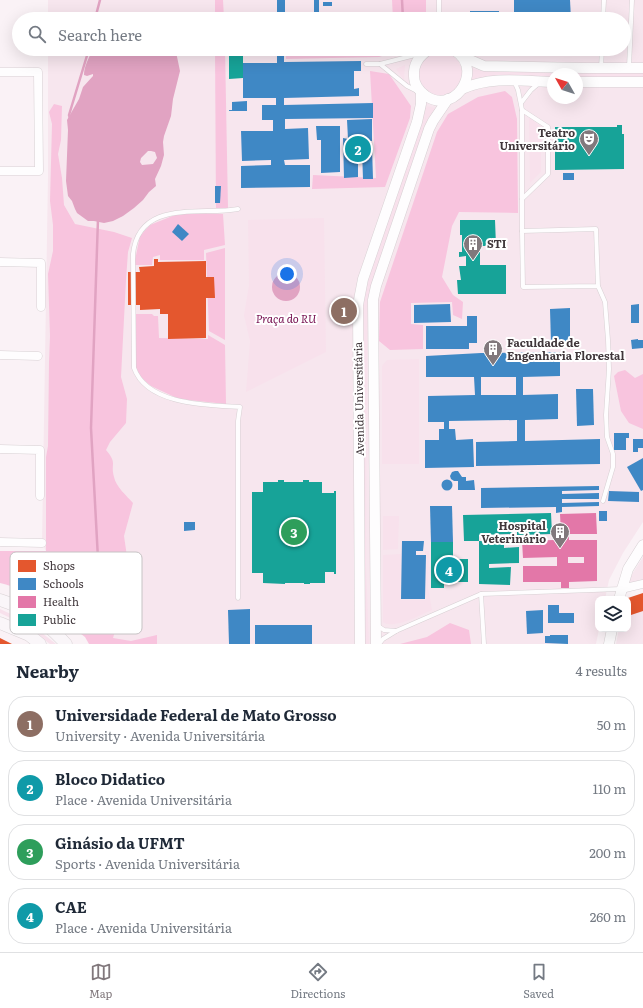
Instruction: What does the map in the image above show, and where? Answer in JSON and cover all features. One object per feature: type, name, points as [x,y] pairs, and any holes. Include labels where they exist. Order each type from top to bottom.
[{"type":"main road","points":[[0,600],[10,604]]},
{"type":"main road","points":[[0,622],[10,626]]},
{"type":"main road","points":[[27,634],[40,644]]},
{"type":"main road","points":[[56,634],[66,644]]},
{"type":"street","name":"Avenida Universitária","points":[[360,644],[358,305],[363,279],[417,122],[421,104],[421,93],[415,84],[414,68],[417,60],[421,56]]},
{"type":"street","points":[[459,56],[466,64],[467,72],[466,81],[462,89]]},
{"type":"street","points":[[465,56],[484,66],[643,68]]},
{"type":"street","points":[[0,72],[38,72],[39,171],[0,171]]},
{"type":"street","name":"Avenida Universitária","points":[[376,644],[373,300],[376,286],[429,129],[448,99],[456,96],[462,89],[482,83],[514,80],[547,81]]},
{"type":"street","points":[[583,82],[643,82]]},
{"type":"street","points":[[421,93],[430,98],[439,100],[448,99]]},
{"type":"street","points":[[0,262],[40,263],[41,307]]},
{"type":"street","points":[[0,355],[38,356]]},
{"type":"street","points":[[0,449],[40,450],[40,496]]},
{"type":"street","points":[[0,542],[42,543]]},
{"type":"street","points":[[620,594],[628,569],[643,545]]},
{"type":"street","points":[[620,594],[643,584]]},
{"type":"street","points":[[609,644],[611,632]]},
{"type":"lane","points":[[439,0],[440,12]]},
{"type":"lane","points":[[603,12],[604,0]]},
{"type":"lane","points":[[631,23],[632,0]]},
{"type":"lane","points":[[366,64],[380,64],[412,56]]},
{"type":"lane","points":[[601,68],[602,56]]},
{"type":"lane","points":[[629,68],[630,56]]},
{"type":"lane","points":[[380,64],[408,86],[421,93]]},
{"type":"lane","points":[[514,80],[518,90],[522,110],[523,287],[598,286]]},
{"type":"lane","points":[[521,103],[531,90],[547,82]]},
{"type":"lane","points":[[522,110],[548,127],[548,174],[522,199]]},
{"type":"lane","points":[[238,209],[226,211],[187,211],[162,217],[149,223],[144,228],[136,239],[133,254],[134,368],[140,381],[176,400],[188,403],[240,407],[238,422],[238,598]]},
{"type":"lane","points":[[522,231],[596,229],[598,286],[605,302],[609,369],[606,414],[607,437],[614,454],[613,467],[603,501]]},
{"type":"lane","points":[[481,594],[484,644]]},
{"type":"lane","points":[[379,644],[383,639],[396,631],[481,594],[620,594]]},
{"type":"lane","points":[[376,624],[384,630],[396,631]]},
{"type":"shaded area","points":[[48,0],[643,0],[643,522],[623,553],[609,580],[606,596],[595,596],[595,632],[598,632],[596,644],[91,644],[86,634],[142,634],[142,552],[46,552],[42,543],[48,176],[48,56],[631,56],[631,12],[48,12]]},
{"type":"shaded area","points":[[215,0],[223,0],[224,12],[215,12]]},
{"type":"shaded area","points":[[392,0],[426,0],[426,12],[393,12]]},
{"type":"shaded area","points":[[90,56],[177,56],[180,71],[173,99],[171,116],[164,136],[164,155],[155,179],[156,186],[143,200],[123,216],[113,221],[104,223],[88,221],[77,213],[68,196],[66,181],[67,120],[79,99],[83,87],[93,76],[93,74],[87,76],[84,75]],"holes":[[[148,151],[155,152],[157,158],[153,164],[142,165],[140,162],[141,158]]]},
{"type":"shaded area","points":[[215,56],[225,56],[228,208],[216,208]]},
{"type":"shaded area","points":[[286,56],[382,56],[379,57],[286,59]]},
{"type":"shaded area","points":[[370,71],[389,74],[411,106],[410,118],[385,187],[312,189],[313,175],[376,178]]},
{"type":"shaded area","points":[[505,91],[512,97],[517,119],[518,213],[459,212],[452,226],[442,277],[453,295],[463,302],[462,319],[453,315],[452,302],[411,303],[411,324],[423,325],[423,349],[390,350],[379,341],[380,302],[437,132],[448,114],[478,97]]},
{"type":"shaded area","points":[[54,104],[62,106],[61,140],[58,154],[64,205],[75,224],[114,232],[132,238],[128,252],[121,377],[127,399],[126,423],[110,442],[106,450],[113,461],[115,481],[133,503],[124,536],[126,552],[10,552],[10,586],[0,583],[0,551],[46,551],[46,457],[48,446],[50,336],[48,274],[53,251],[53,225],[50,201],[52,124],[49,112]]},
{"type":"shaded area","points":[[180,213],[223,214],[225,245],[204,250],[204,260],[160,260],[160,255],[153,257],[152,265],[134,265],[140,236],[150,225]]},
{"type":"shaded area","points":[[225,248],[225,340],[209,331],[206,253]]},
{"type":"shaded area","points":[[286,273],[296,277],[300,287],[296,297],[286,301],[276,297],[272,287],[276,277]]},
{"type":"shaded area","points":[[136,314],[152,314],[154,316],[158,316],[159,338],[208,339],[208,335],[225,345],[226,404],[179,399],[151,386],[138,375],[135,367]]},
{"type":"shaded area","points":[[625,370],[635,378],[643,374],[643,429],[629,423],[621,411],[614,376],[618,372]]},
{"type":"shaded area","points":[[643,557],[643,582],[626,585],[629,579]]},
{"type":"shaded area","points":[[643,594],[643,644],[616,644],[618,632],[631,632],[631,597]]},
{"type":"shaded area","points":[[450,623],[469,630],[471,644],[400,644],[427,637]]},
{"type":"shaded area","points":[[81,634],[114,634],[113,638],[131,641],[157,635],[157,644],[89,644]]},
{"type":"green space","points":[[428,56],[452,56],[456,58],[462,70],[462,78],[456,90],[444,96],[436,96],[424,90],[418,78],[418,70],[424,58]]},
{"type":"green space","points":[[405,65],[404,80],[396,69]]},
{"type":"green space","points":[[470,68],[482,71],[498,72],[547,72],[547,77],[469,83]]},
{"type":"green space","points":[[583,71],[643,71],[643,77],[583,77]]},
{"type":"green space","points":[[426,106],[436,108],[417,149],[367,301],[366,567],[369,644],[363,644],[360,303]]},
{"type":"green space","points":[[529,117],[541,127],[541,172],[530,183]]},
{"type":"green space","name":"Praça do RU","points":[[324,218],[326,352],[246,392],[250,341],[244,315],[249,285],[248,220]]},
{"type":"green space","points":[[419,359],[419,464],[382,464],[382,366],[387,360]]},
{"type":"green space","points":[[383,516],[399,516],[398,549],[383,550]]},
{"type":"green space","points":[[425,551],[429,551],[428,588],[432,610],[400,623],[388,624],[383,622],[383,555],[401,554],[400,600],[426,600],[427,554],[425,554]]},
{"type":"green space","points":[[0,609],[10,614],[10,618],[0,613]]},
{"type":"green space","points":[[37,634],[43,634],[56,644],[50,644]]},
{"type":"building: Shops","points":[[154,259],[158,259],[158,262],[206,261],[206,277],[214,277],[215,298],[206,298],[206,338],[168,339],[168,314],[160,314],[160,309],[140,310],[140,305],[128,305],[128,272],[140,272],[139,267],[154,266]]},
{"type":"building: Shops","points":[[643,593],[643,611],[631,615],[631,597]]},
{"type":"building: Shops","points":[[0,638],[12,644],[0,644]]},
{"type":"building: Schools","points":[[277,0],[285,0],[285,12],[277,12]]},
{"type":"building: Schools","points":[[314,0],[319,0],[319,12],[314,12]]},
{"type":"building: Schools","points":[[514,0],[570,0],[571,12],[514,12]]},
{"type":"building: Schools","points":[[323,2],[332,2],[332,6],[323,6]]},
{"type":"building: Schools","points":[[470,11],[499,11],[499,12]]},
{"type":"building: Schools","points":[[277,56],[284,56],[284,62],[361,61],[361,71],[354,71],[354,89],[359,88],[359,96],[284,98],[284,105],[373,103],[373,118],[285,119],[285,129],[308,128],[309,159],[284,160],[285,165],[310,165],[310,187],[241,188],[241,166],[271,165],[271,160],[242,161],[241,131],[273,131],[273,120],[262,120],[262,105],[276,105],[276,98],[243,98],[243,63],[277,63]]},
{"type":"building: Schools","points":[[247,101],[247,111],[229,111],[232,110],[232,102]]},
{"type":"building: Schools","points":[[372,119],[372,141],[362,141],[362,148],[372,147],[373,179],[363,179],[362,150],[358,150],[358,177],[344,178],[343,138],[348,139],[347,120]]},
{"type":"building: Schools","points":[[316,126],[340,126],[340,172],[321,173],[321,140],[317,140]]},
{"type":"building: Schools","points":[[563,173],[574,173],[574,180],[563,180]]},
{"type":"building: Schools","points":[[215,186],[221,186],[220,203],[215,203]]},
{"type":"building: Schools","points":[[178,224],[189,234],[182,241],[172,232]]},
{"type":"building: Schools","points":[[450,304],[451,322],[414,323],[414,305]]},
{"type":"building: Schools","points":[[639,304],[639,323],[631,323],[631,305]]},
{"type":"building: Schools","points":[[570,308],[570,343],[551,343],[550,309]]},
{"type":"building: Schools","name":"Faculdade de Engenharia Florestal","points":[[467,316],[477,316],[477,343],[469,343],[469,349],[426,349],[426,326],[467,326]]},
{"type":"building: Schools","points":[[631,340],[643,340],[643,348],[632,349]]},
{"type":"building: Schools","points":[[560,352],[560,376],[523,377],[523,395],[558,394],[558,419],[525,420],[525,441],[600,439],[600,464],[476,466],[476,442],[517,441],[517,420],[449,421],[449,429],[455,429],[456,440],[473,439],[474,467],[425,468],[425,440],[439,440],[439,429],[444,429],[444,422],[428,422],[428,396],[475,395],[474,377],[426,377],[426,356],[481,353]],"holes":[[[481,377],[516,377],[516,395],[481,395]]]},
{"type":"building: Schools","points":[[576,389],[593,389],[594,425],[577,426]]},
{"type":"building: Schools","points":[[614,433],[629,433],[629,438],[626,438],[626,450],[614,450]]},
{"type":"building: Schools","points":[[633,439],[643,439],[643,448],[638,448],[638,452],[633,452]]},
{"type":"building: Schools","points":[[643,458],[643,490],[641,491],[627,467]]},
{"type":"building: Schools","points":[[458,471],[462,477],[466,477],[466,481],[474,480],[475,490],[458,490],[458,481],[454,481],[450,476],[452,472]]},
{"type":"building: Schools","points":[[445,480],[449,480],[451,481],[451,489],[445,490],[442,487],[442,483]]},
{"type":"building: Schools","points":[[599,486],[599,490],[562,491],[562,494],[599,493],[599,499],[562,499],[562,503],[599,502],[599,506],[562,507],[562,512],[556,513],[556,507],[481,508],[481,488]]},
{"type":"building: Schools","points":[[609,491],[639,492],[639,502],[608,501]]},
{"type":"building: Schools","points":[[430,506],[452,506],[453,542],[431,542]]},
{"type":"building: Schools","points":[[599,511],[607,511],[607,521],[599,521]]},
{"type":"building: Schools","points":[[184,522],[195,522],[195,530],[184,531]]},
{"type":"building: Schools","points":[[402,541],[424,541],[423,551],[416,551],[416,555],[426,555],[425,599],[401,599]]},
{"type":"building: Schools","points":[[548,605],[559,605],[559,613],[574,613],[574,623],[548,623]]},
{"type":"building: Schools","points":[[250,609],[250,644],[229,644],[228,610]]},
{"type":"building: Schools","points":[[543,610],[543,633],[527,634],[526,611]]},
{"type":"building: Schools","points":[[255,625],[312,625],[312,644],[255,644]]},
{"type":"building: Schools","points":[[568,635],[568,644],[545,643],[545,636]]},
{"type":"building: Health","name":"Hospital Veterinário","points":[[596,513],[597,534],[569,534],[569,540],[597,540],[597,581],[569,582],[569,588],[561,588],[561,582],[523,582],[523,566],[557,566],[557,557],[523,558],[522,541],[554,540],[554,536],[559,536],[559,540],[567,540],[567,534],[561,534],[560,514]],"holes":[[[568,557],[584,557],[584,563],[568,563]]]},
{"type":"building: Public","points":[[229,56],[243,56],[243,78],[229,79]]},
{"type":"building: Public","name":"Teatro Universitário","points":[[617,125],[622,125],[622,134],[624,134],[624,169],[555,170],[555,127],[617,127]]},
{"type":"building: Public","name":"STI","points":[[460,220],[495,220],[496,246],[480,246],[480,265],[506,265],[506,294],[458,294],[457,280],[461,280],[459,266],[466,266],[466,256],[459,257],[459,252],[462,252]]},
{"type":"building: Public","points":[[278,480],[284,480],[284,482],[303,482],[303,480],[309,480],[309,482],[322,482],[322,493],[334,493],[334,491],[336,491],[336,574],[334,574],[334,572],[325,572],[325,583],[263,583],[263,573],[252,573],[252,492],[263,492],[263,482],[278,482]]},
{"type":"building: Public","name":"Hospital Veterinário","points":[[551,513],[552,534],[517,535],[517,527],[512,527],[513,534],[479,535],[479,541],[464,541],[463,515]]},
{"type":"building: Public","name":"Hospital Veterinário","points":[[504,540],[504,548],[519,547],[519,563],[489,564],[489,568],[511,567],[510,585],[479,584],[479,541]]},
{"type":"building: Public","points":[[431,542],[453,542],[453,559],[468,559],[468,582],[444,582],[444,588],[431,588]]},
{"type":"waterway","points":[[97,12],[100,0]]},
{"type":"waterway","points":[[402,0],[403,12]]},
{"type":"waterway","points":[[70,118],[69,115],[87,56]]},
{"type":"waterway","points":[[98,219],[91,428],[98,552]]},
{"type":"place","name":"Bloco Didatico","points":[[358,149]]},
{"type":"place","name":"Teatro Universitário","points":[[589,156]]},
{"type":"place","name":"STI","points":[[473,261]]},
{"type":"place","name":"Universidade Federal de Mato Grosso","points":[[344,311]]},
{"type":"place","name":"Faculdade de Engenharia Florestal","points":[[493,366]]},
{"type":"place","name":"Ginásio da UFMT","points":[[294,532]]},
{"type":"place","name":"Hospital Veterinário","points":[[560,549]]},
{"type":"place","name":"CAE","points":[[449,570]]}]
